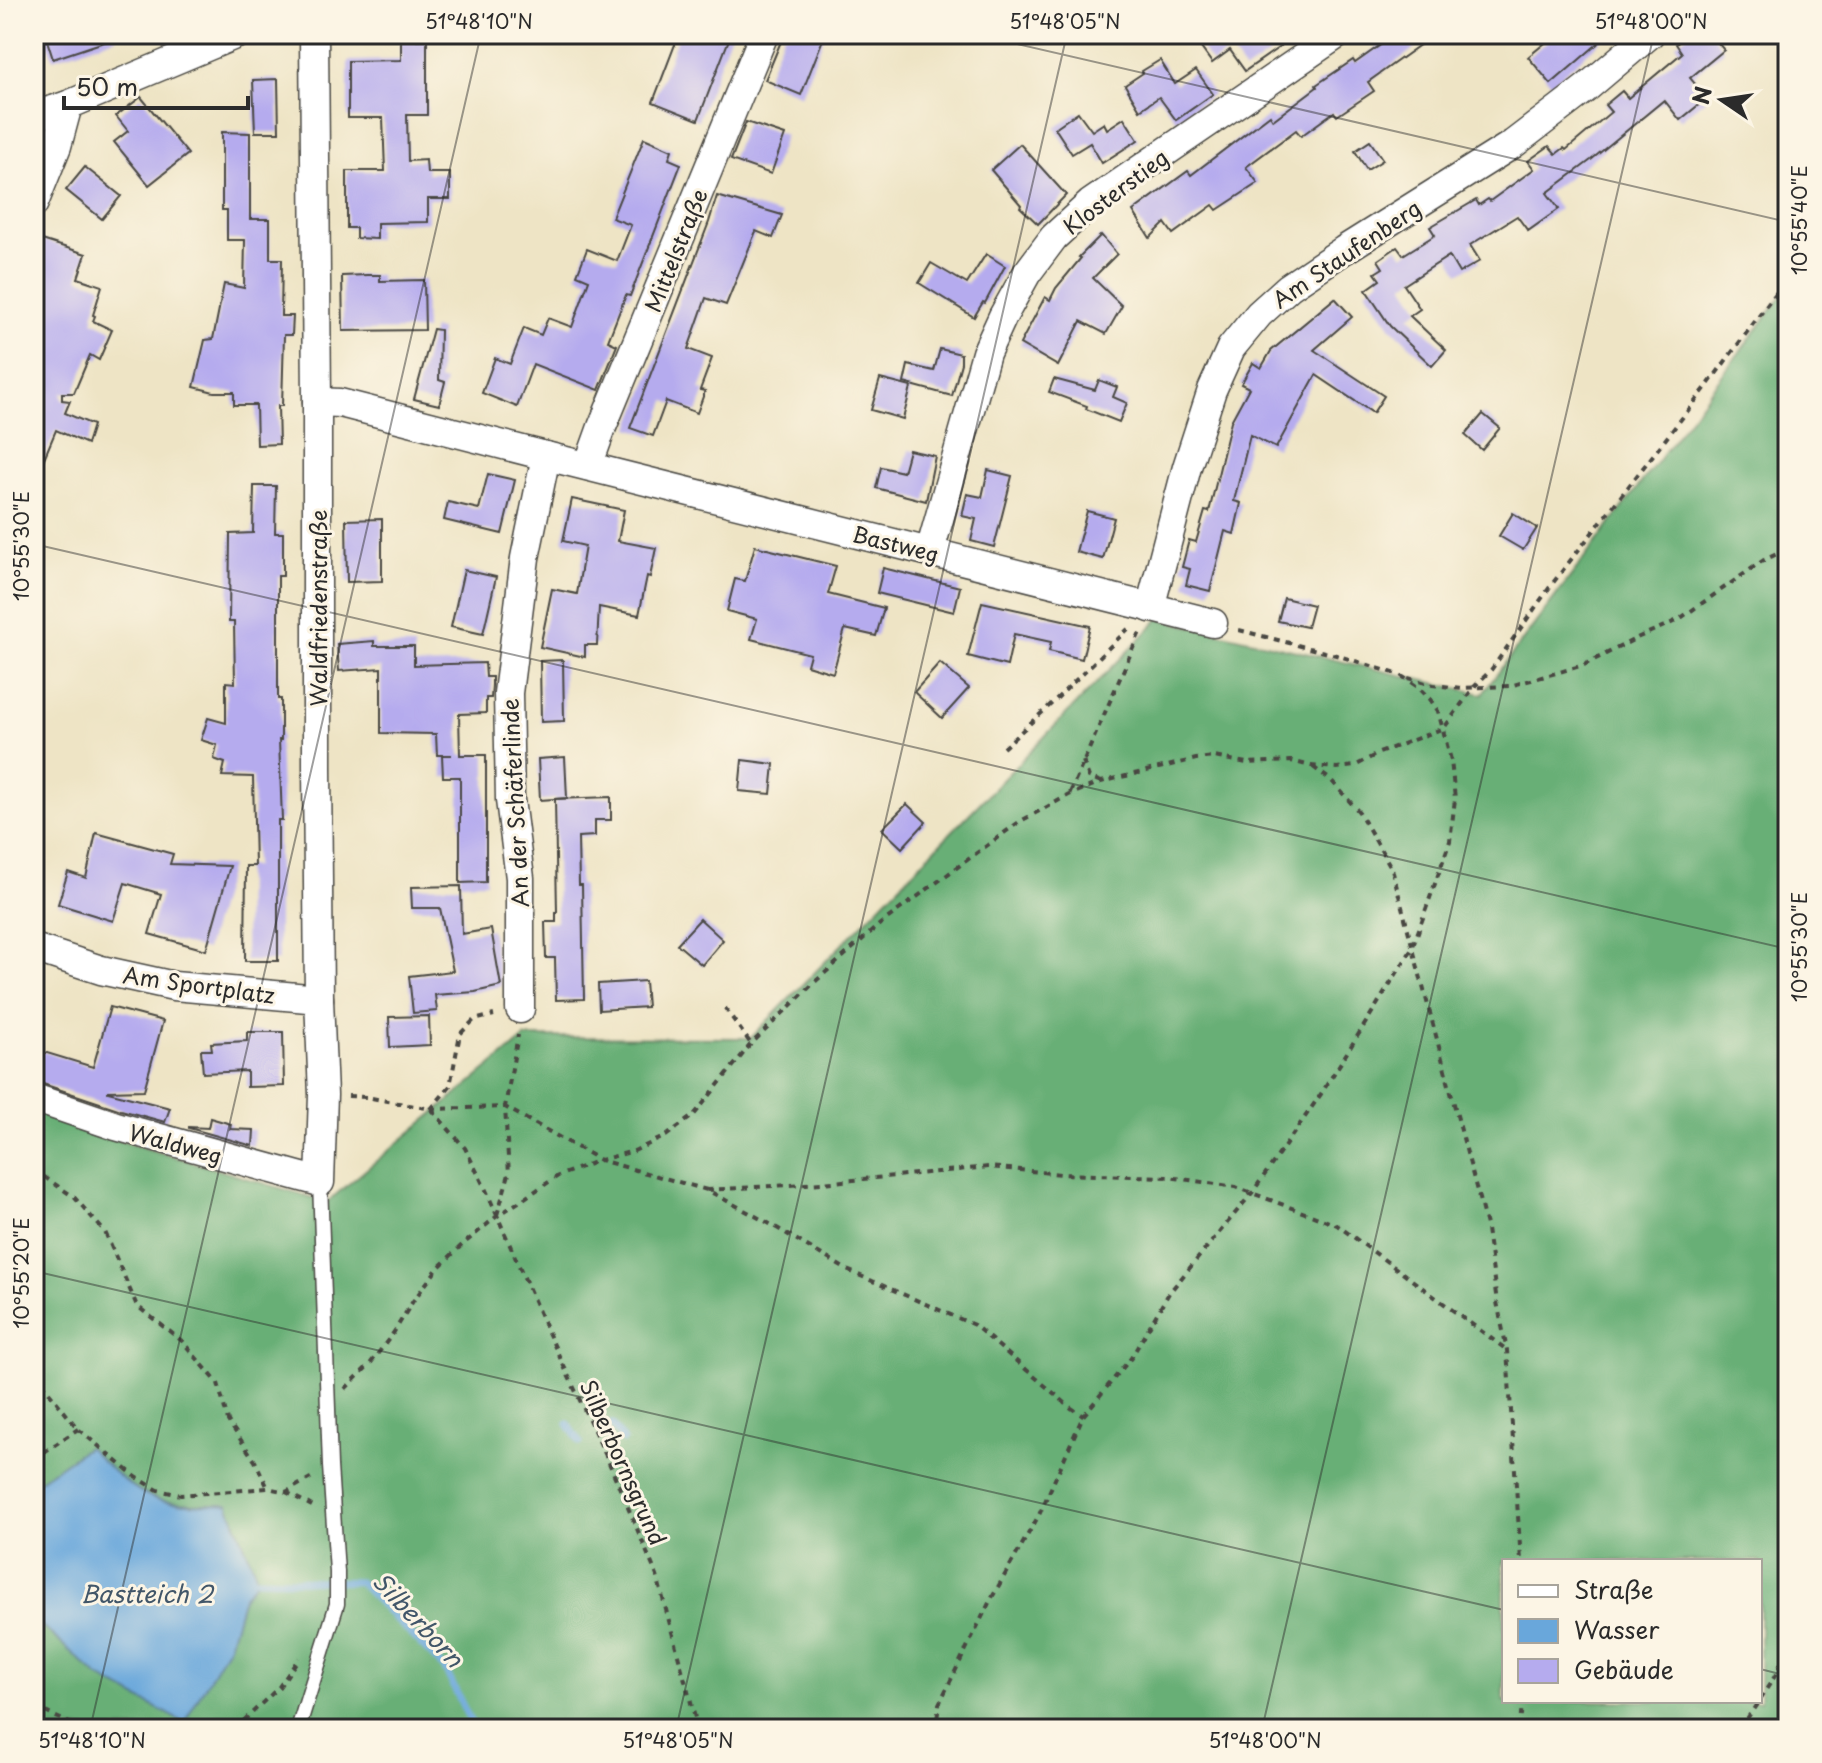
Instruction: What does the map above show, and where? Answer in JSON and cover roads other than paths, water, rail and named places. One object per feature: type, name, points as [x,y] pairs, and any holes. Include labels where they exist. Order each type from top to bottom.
[{"type":"street","points":[[34,116],[68,105],[237,34]]},
{"type":"street","name":"Waldfriedenstraße","points":[[314,34],[317,766],[323,1095],[320,1182]]},
{"type":"street","name":"Mittelstraße","points":[[588,466],[764,34]]},
{"type":"street","name":"Klosterstieg","points":[[930,551],[986,353],[1027,273],[1054,237],[1091,203],[1338,34]]},
{"type":"street","name":"Am Staufenberg","points":[[1150,608],[1187,467],[1212,390],[1231,348],[1259,314],[1289,287],[1513,144],[1650,34]]},
{"type":"street","points":[[34,203],[57,146],[68,105]]},
{"type":"street","name":"Bastweg","points":[[317,402],[340,403],[1213,623]]},
{"type":"street","name":"An der Schäferlinde","points":[[520,1009],[520,878],[510,800],[508,693],[525,558],[546,456]]},
{"type":"street","name":"Am Sportplatz","points":[[34,948],[101,970],[174,986],[319,999]]},
{"type":"street","name":"Waldweg","points":[[34,1098],[116,1126],[320,1182]]},
{"type":"lane","points":[[298,1729],[337,1599],[320,1182]]},
{"type":"water","name":"Bastteich 2","points":[[88,1447],[121,1478],[149,1496],[175,1503],[228,1504],[258,1579],[243,1597],[229,1645],[184,1723],[99,1677],[34,1619],[34,1484]]},
{"type":"waterway","points":[[568,1424],[580,1442]]},
{"type":"waterway","points":[[612,1424],[623,1440]]},
{"type":"waterway","name":"Silberborn","points":[[258,1579],[359,1582],[445,1669],[474,1729]]}]
